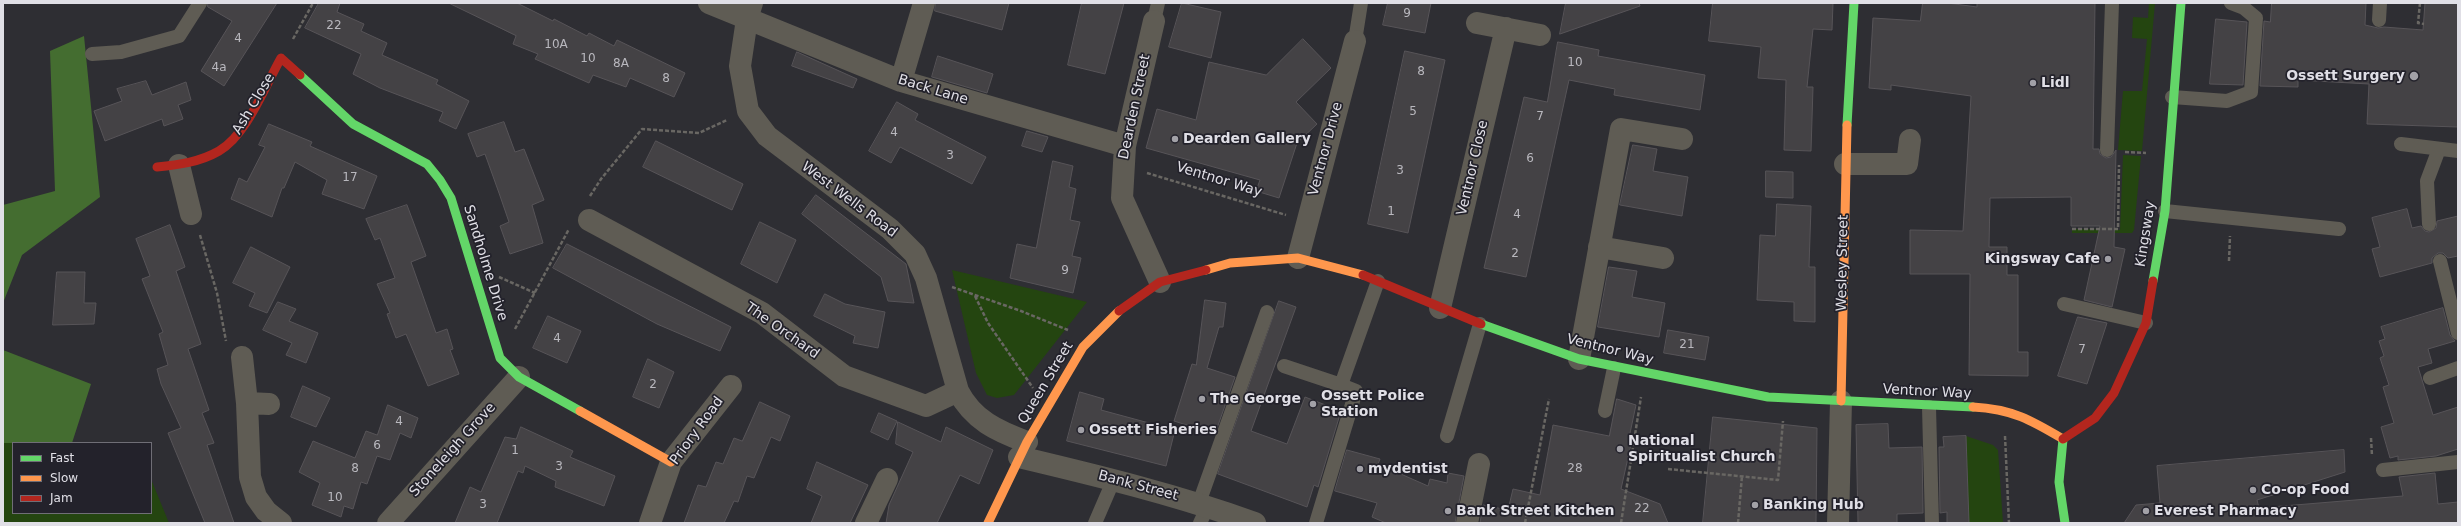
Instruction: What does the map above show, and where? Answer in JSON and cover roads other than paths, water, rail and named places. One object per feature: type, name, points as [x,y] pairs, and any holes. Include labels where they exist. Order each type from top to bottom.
[{"type":"street","points":[[709,3],[750,11]]},
{"type":"street","points":[[902,81],[924,3]]},
{"type":"street","name":"Wesley Street","points":[[1838,523],[1845,164],[1854,3]]},
{"type":"street","name":"Kingsway","points":[[2064,439],[2095,418],[2114,393],[2146,323],[2165,211],[2172,97],[2181,3]]},
{"type":"street","name":"Back Lane","points":[[750,11],[902,81],[1124,156]]},
{"type":"street","name":"West Wells Road","points":[[750,11],[740,66],[748,111],[766,136],[890,229],[915,254],[926,278],[958,391],[966,406],[981,420],[1023,449]]},
{"type":"street","name":"Dearden Street","points":[[1156,12],[1124,156],[1122,198],[1160,282]]},
{"type":"street","points":[[1477,23],[1540,35]]},
{"type":"street","name":"Ventnor Close","points":[[1440,308],[1506,28]]},
{"type":"street","name":"Ventnor Drive","points":[[1298,258],[1354,41]]},
{"type":"street","name":"Ash Close","points":[[157,167],[179,165],[199,160],[219,150],[235,138],[281,58]]},
{"type":"street","name":"Sandholme Drive","points":[[281,58],[353,124],[427,164],[440,180],[451,198],[473,265],[500,358],[519,377],[671,462]]},
{"type":"street","points":[[1579,359],[1621,129],[1682,139]]},
{"type":"street","points":[[1845,164],[1907,164],[1910,140]]},
{"type":"street","points":[[179,165],[191,214]]},
{"type":"street","name":"The Orchard","points":[[589,220],[762,313],[844,376],[926,406],[958,391]]},
{"type":"street","points":[[1599,247],[1663,258]]},
{"type":"street","name":"Ventnor Way","points":[[1160,282],[1230,262],[1298,258],[1360,274],[1480,324],[1579,359],[1614,368],[1768,398],[1929,407],[1988,408],[2026,417],[2064,439]]},
{"type":"street","name":"Queen Street","points":[[988,523],[1023,449],[1083,348],[1120,310],[1160,282]]},
{"type":"street","points":[[242,357],[247,403],[250,476],[256,497],[266,511],[280,523]]},
{"type":"street","name":"Stoneleigh Grove","points":[[388,523],[519,377]]},
{"type":"street","name":"Priory Road","points":[[650,523],[671,462],[730,386]]},
{"type":"street","points":[[247,403],[269,404]]},
{"type":"street","points":[[2064,439],[2059,482],[2065,523]]},
{"type":"street","name":"Bank Street","points":[[1023,449],[1114,479],[1203,511],[1255,523]]},
{"type":"street","points":[[1467,523],[1479,464]]},
{"type":"street","points":[[866,523],[887,479]]},
{"type":"lane","points":[[92,54],[121,52],[179,36],[200,3]]},
{"type":"lane","points":[[1354,41],[1361,3]]},
{"type":"lane","points":[[2112,3],[2113,151]]},
{"type":"lane","points":[[2172,97],[2227,101],[2251,92],[2256,18],[2244,8],[2231,3]]},
{"type":"lane","points":[[2379,20],[2380,3]]},
{"type":"lane","points":[[2401,144],[2458,151]]},
{"type":"lane","points":[[2429,224],[2427,181],[2439,149]]},
{"type":"lane","points":[[2165,211],[2339,229]]},
{"type":"lane","points":[[2440,261],[2458,332]]},
{"type":"lane","points":[[1341,385],[1378,282]]},
{"type":"lane","points":[[2064,304],[2146,323]]},
{"type":"lane","points":[[1203,511],[1267,312]]},
{"type":"lane","points":[[1448,436],[1480,324]]},
{"type":"lane","points":[[1284,366],[1356,391],[1316,523]]},
{"type":"lane","points":[[1605,411],[1614,368]]},
{"type":"lane","points":[[2430,378],[2458,368]]},
{"type":"lane","points":[[1929,407],[1932,523]]},
{"type":"lane","points":[[2383,470],[2458,462]]},
{"type":"lane","points":[[1095,523],[1114,479]]},
{"type":"place","name":"Ossett Surgery","points":[[2414,76]]},
{"type":"place","name":"Lidl","points":[[2033,83]]},
{"type":"place","name":"Dearden Gallery","points":[[1175,139]]},
{"type":"place","name":"Kingsway Cafe","points":[[2108,259]]},
{"type":"place","name":"The George","points":[[1202,399]]},
{"type":"place","name":"Ossett Police Station","points":[[1313,404]]},
{"type":"place","name":"Ossett Fisheries","points":[[1081,430]]},
{"type":"place","name":"National Spiritualist Church","points":[[1620,449]]},
{"type":"place","name":"mydentist","points":[[1360,469]]},
{"type":"place","name":"Co-op Food","points":[[2253,490]]},
{"type":"place","name":"Banking Hub","points":[[1755,505]]},
{"type":"place","name":"Bank Street Kitchen","points":[[1448,511]]},
{"type":"place","name":"Everest Pharmacy","points":[[2146,511]]}]
